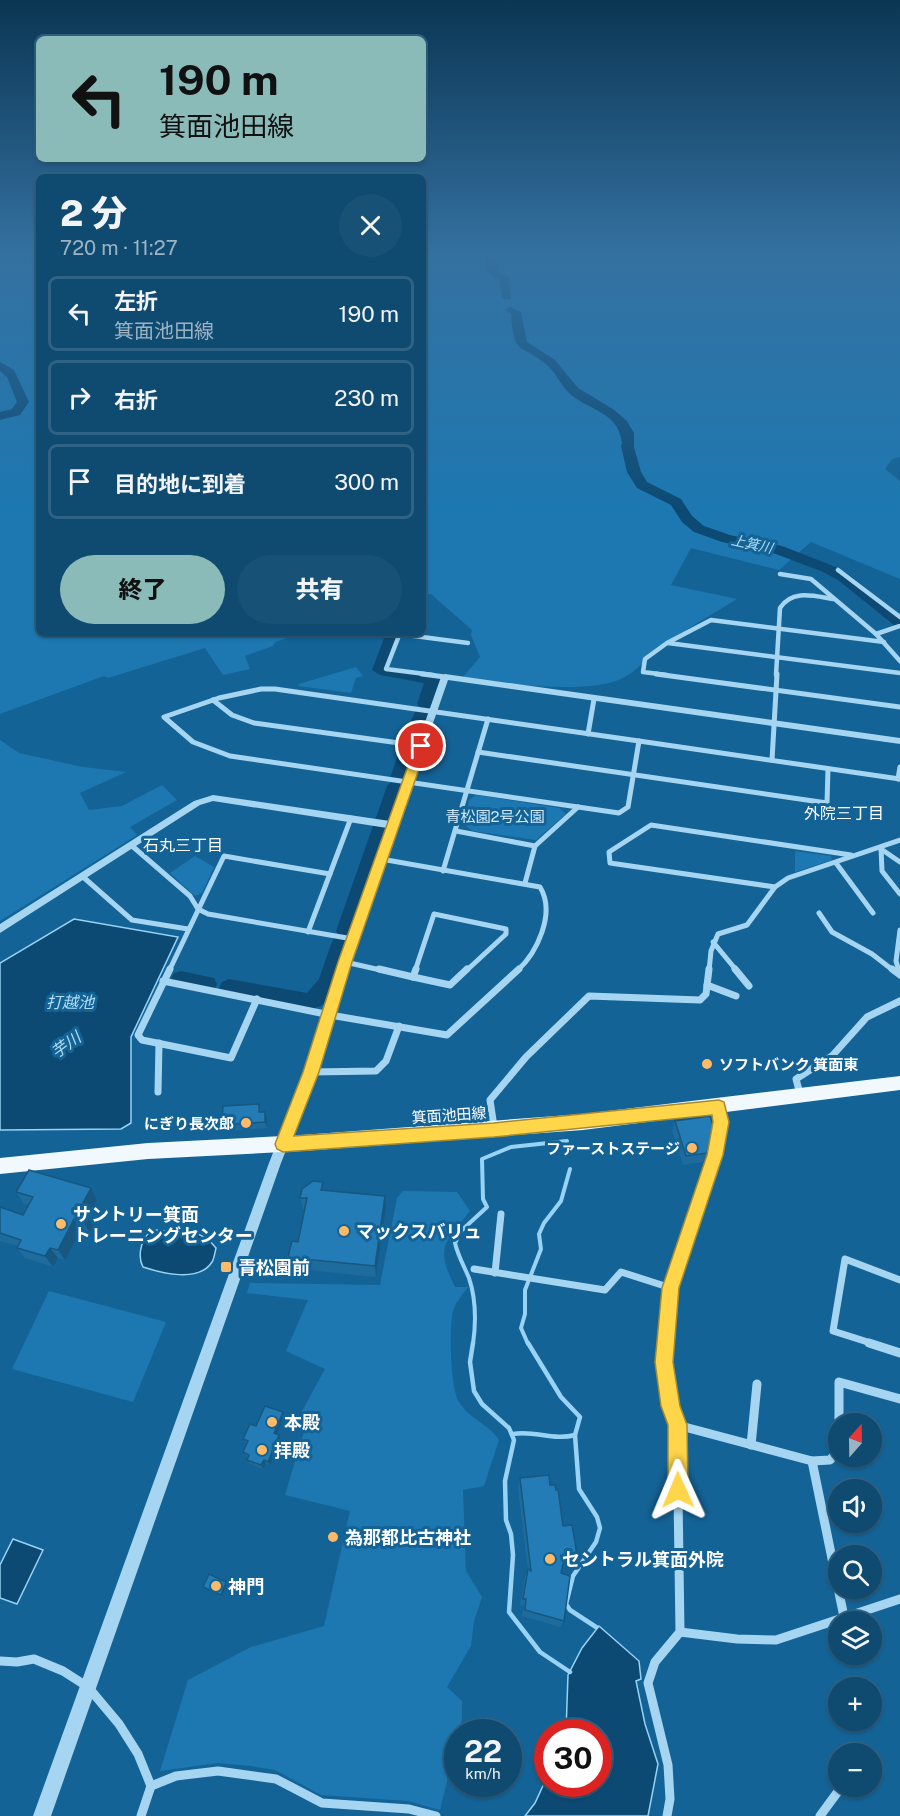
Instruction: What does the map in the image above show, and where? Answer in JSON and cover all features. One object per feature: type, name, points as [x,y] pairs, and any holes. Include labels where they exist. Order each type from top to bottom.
[{"type":"main road","name":"箕面池田線","points":[[0,1166],[148,1150],[283,1144],[494,1130],[719,1107],[900,1083]]},
{"type":"street","points":[[838,570],[900,617]]},
{"type":"street","points":[[780,574],[812,579],[833,600],[876,634],[900,661]]},
{"type":"street","points":[[772,760],[780,608],[783,602],[790,597],[799,595],[833,600]]},
{"type":"street","points":[[884,642],[711,620],[667,643],[645,659],[644,672],[900,707]]},
{"type":"street","points":[[876,634],[899,627]]},
{"type":"street","points":[[399,636],[386,669],[900,741]]},
{"type":"street","points":[[415,636],[468,643]]},
{"type":"street","points":[[667,643],[900,673]]},
{"type":"street","points":[[42,1816],[283,1144],[311,1072],[345,962],[381,859],[386,824],[408,781],[445,677]]},
{"type":"street","points":[[639,741],[628,807],[623,812],[230,756],[204,749],[182,737],[164,717],[257,688],[433,711],[772,760],[899,779],[900,767]]},
{"type":"street","points":[[588,734],[594,699]]},
{"type":"street","points":[[213,700],[226,713],[237,719],[254,723],[421,746]]},
{"type":"street","points":[[443,871],[488,719]]},
{"type":"street","points":[[478,752],[827,803],[828,769]]},
{"type":"street","points":[[0,929],[197,803],[213,798],[386,824]]},
{"type":"street","points":[[525,883],[536,846],[578,807]]},
{"type":"street","points":[[308,932],[351,818]]},
{"type":"street","points":[[775,887],[610,863],[609,852],[651,825],[854,856]]},
{"type":"street","points":[[456,831],[536,846]]},
{"type":"street","points":[[494,1130],[490,1100],[525,1057],[589,996],[700,1000],[706,993],[713,942],[718,934],[747,925],[775,887],[788,878],[900,840]]},
{"type":"street","points":[[131,844],[190,896],[198,909],[208,914],[353,939]]},
{"type":"street","points":[[881,848],[900,862]]},
{"type":"street","points":[[881,848],[882,871],[900,894]]},
{"type":"street","points":[[257,999],[231,1058],[142,1040],[138,1035],[224,856],[330,874]]},
{"type":"street","points":[[163,981],[330,1015],[447,1035],[530,959],[546,918],[543,892],[540,887],[525,883],[381,859]]},
{"type":"street","points":[[836,862],[873,913]]},
{"type":"street","points":[[82,876],[132,920],[188,929]]},
{"type":"street","points":[[819,913],[832,932],[872,954],[900,974]]},
{"type":"street","points":[[345,962],[413,978],[450,986],[506,934],[506,928],[434,914],[413,978]]},
{"type":"street","points":[[900,930],[896,961],[900,974]]},
{"type":"street","points":[[713,942],[749,986]]},
{"type":"street","points":[[707,985],[736,996]]},
{"type":"street","points":[[800,1095],[796,1078],[819,1067],[833,1055],[861,1020],[873,1011],[900,1001]]},
{"type":"street","points":[[311,1072],[376,1071],[387,1061],[399,1026]]},
{"type":"street","points":[[158,1092],[159,1043]]},
{"type":"street","points":[[667,1816],[671,1793],[670,1779],[665,1747],[648,1683],[648,1674],[657,1659],[680,1632],[677,1425],[670,1406],[664,1362],[670,1288],[715,1155],[721,1122],[719,1107]]},
{"type":"street","points":[[495,1273],[501,1214]]},
{"type":"street","points":[[900,1280],[846,1259],[833,1331],[900,1353]]},
{"type":"street","points":[[474,1269],[605,1290],[621,1272],[670,1288]]},
{"type":"street","points":[[839,1413],[840,1382],[900,1400]]},
{"type":"street","points":[[751,1445],[757,1384]]},
{"type":"street","points":[[677,1425],[812,1461],[828,1460]]},
{"type":"street","points":[[812,1461],[843,1611]]},
{"type":"street","points":[[863,1611],[900,1599]]},
{"type":"street","points":[[680,1632],[737,1639],[776,1640],[828,1622]]},
{"type":"street","points":[[0,1661],[17,1662],[34,1659],[63,1671],[88,1686],[138,1754],[151,1786],[141,1816]]},
{"type":"street","points":[[151,1786],[176,1776],[218,1771],[276,1779],[322,1803],[409,1809],[436,1816]]},
{"type":"street","points":[[820,1816],[834,1797]]},
{"type":"green space","points":[[0,341],[36,341],[36,636],[293,636],[245,656],[250,669],[223,675],[205,648],[108,678],[104,676],[0,714]]},
{"type":"green space","points":[[426,341],[900,341],[900,457],[892,459],[885,469],[900,481],[900,579],[811,542],[779,570],[691,548],[671,585],[737,599],[669,641],[627,676],[605,684],[565,687],[463,677],[480,657],[471,635],[472,630],[431,594],[426,594]]},
{"type":"green space","points":[[356,667],[363,676],[356,678],[351,693],[298,686],[299,684]]},
{"type":"green space","points":[[0,740],[19,753],[83,767],[126,772],[80,793],[89,810],[122,806],[162,785],[177,800],[130,827],[137,835],[0,921]]},
{"type":"green space","name":"青松園2号公園","points":[[476,795],[559,808],[566,814],[536,840],[472,831],[465,825],[469,800]]},
{"type":"green space","points":[[795,851],[831,856],[832,860],[795,872]]},
{"type":"green space","points":[[195,856],[214,867],[202,893],[195,896],[170,873]]},
{"type":"green space","points":[[403,1191],[457,1192],[470,1211],[449,1239],[444,1254],[445,1263],[455,1287],[468,1287],[453,1311],[451,1357],[454,1384],[456,1395],[463,1408],[495,1434],[499,1440],[484,1486],[463,1490],[466,1571],[482,1597],[474,1621],[471,1646],[447,1687],[462,1701],[462,1719],[444,1719],[444,1793],[440,1810],[408,1801],[321,1795],[275,1770],[251,1766],[218,1763],[160,1771],[188,1680],[251,1647],[324,1626],[350,1511],[285,1495],[308,1418],[301,1413],[325,1369],[286,1351],[308,1300],[247,1293],[250,1283],[380,1285],[397,1198]]},
{"type":"green space","points":[[49,1291],[166,1322],[133,1402],[12,1369]]},
{"type":"water","name":"打越池","points":[[74,919],[178,937],[131,1037],[131,1123],[121,1129],[0,1130],[0,963]]},
{"type":"water","points":[[186,1228],[208,1239],[216,1248],[213,1261],[206,1268],[198,1272],[179,1275],[143,1267],[140,1257],[142,1246],[151,1232]]},
{"type":"water","points":[[13,1539],[43,1550],[17,1604],[0,1598],[0,1565]]},
{"type":"water","points":[[599,1626],[639,1661],[641,1679],[636,1681],[645,1724],[658,1764],[648,1816],[525,1816],[538,1797],[612,1797],[612,1719],[566,1719],[568,1675],[582,1648]]},
{"type":"building","name":"にぎり長次郎","points":[[259,1104],[259,1112],[265,1112],[265,1122],[222,1125],[223,1106]]},
{"type":"building","name":"ファーストステージ","points":[[710,1116],[713,1125],[707,1153],[686,1156],[675,1121]]},
{"type":"building","name":"サントリー箕面 トレーニングセンター","points":[[29,1170],[91,1188],[78,1212],[87,1214],[83,1222],[74,1219],[58,1250],[50,1248],[45,1256],[17,1248],[21,1240],[0,1233],[0,1207],[23,1215],[33,1197],[16,1192]]},
{"type":"building","name":"マックスバリュ","points":[[313,1181],[323,1182],[321,1190],[385,1196],[375,1266],[304,1259],[303,1265],[291,1264],[292,1258],[288,1257],[292,1241],[298,1242],[307,1198],[300,1198],[302,1189]]},
{"type":"building","points":[[265,1406],[283,1412],[274,1433],[279,1435],[268,1462],[264,1460],[261,1465],[247,1460],[249,1455],[243,1452],[248,1441],[243,1439],[250,1424],[256,1426]]},
{"type":"building","name":"セントラル箕面外院","points":[[549,1475],[550,1485],[555,1485],[556,1490],[558,1489],[563,1526],[572,1525],[577,1554],[565,1556],[561,1573],[570,1576],[564,1621],[525,1610],[526,1599],[523,1599],[528,1569],[531,1571],[520,1478]]},
{"type":"building","name":"神門","points":[[209,1574],[226,1582],[221,1595],[203,1587]]},
{"type":"waterway","name":"上箕川","points":[[520,341],[530,350],[551,362],[574,391],[616,417],[623,424],[629,444]]},
{"type":"waterway","points":[[0,366],[9,372],[23,402],[16,412],[0,416]]},
{"type":"waterway","name":"上箕川","points":[[627,446],[634,472],[642,485],[676,502],[687,519],[699,529],[727,539],[777,549],[826,568],[843,577],[900,623]]},
{"type":"waterway","name":"芋川","points":[[393,636],[380,670],[433,680],[425,704]]},
{"type":"waterway","name":"芋川","points":[[412,741],[422,714]]},
{"type":"waterway","name":"芋川","points":[[399,778],[409,749]]},
{"type":"waterway","name":"芋川","points":[[346,931],[396,786]]},
{"type":"waterway","name":"芋川","points":[[229,988],[305,1002],[313,1000],[325,988],[341,944]]},
{"type":"waterway","name":"芋川","points":[[181,979],[207,984]]},
{"type":"waterway","points":[[473,1344],[475,1319],[473,1294],[455,1243],[461,1231],[487,1207],[483,1199],[482,1159],[511,1147],[567,1141]]},
{"type":"waterway","points":[[528,1344],[521,1328],[525,1314],[525,1290],[541,1249],[539,1234],[544,1223],[561,1201],[570,1169]]},
{"type":"waterway","points":[[473,1343],[470,1362],[474,1391],[482,1404],[509,1428],[514,1440],[505,1481],[506,1520],[511,1534],[513,1555],[509,1612],[540,1652],[570,1672]]},
{"type":"waterway","points":[[528,1343],[561,1397],[580,1417],[575,1435]]},
{"type":"waterway","points":[[513,1434],[529,1433],[559,1437],[575,1435]]},
{"type":"waterway","points":[[575,1435],[579,1489],[597,1517],[600,1528],[596,1542],[573,1576],[566,1604],[570,1610],[596,1627]]},
{"type":"place","name":"ソフトバンク 箕面東","points":[[707,1064]]},
{"type":"place","name":"にぎり長次郎","points":[[246,1123]]},
{"type":"place","name":"ファーストステージ","points":[[692,1148]]},
{"type":"place","name":"サントリー箕面 トレーニングセンター","points":[[61,1224]]},
{"type":"place","name":"マックスバリュ","points":[[344,1231]]},
{"type":"place","name":"青松園前","points":[[226,1267]]},
{"type":"place","name":"本殿","points":[[272,1422]]},
{"type":"place","name":"拝殿","points":[[262,1450]]},
{"type":"place","name":"為那都比古神社","points":[[333,1537]]},
{"type":"place","name":"セントラル箕面外院","points":[[550,1559]]},
{"type":"place","name":"神門","points":[[216,1586]]},
{"type":"district","name":"外院三丁目","points":[[844,813]]},
{"type":"district","name":"石丸三丁目","points":[[183,845]]},
{"type":"route","points":[[421,746],[345,962],[311,1072],[283,1144],[494,1130],[719,1107],[721,1122],[715,1155],[670,1288],[664,1362],[670,1406],[677,1425],[678,1490]]}]
